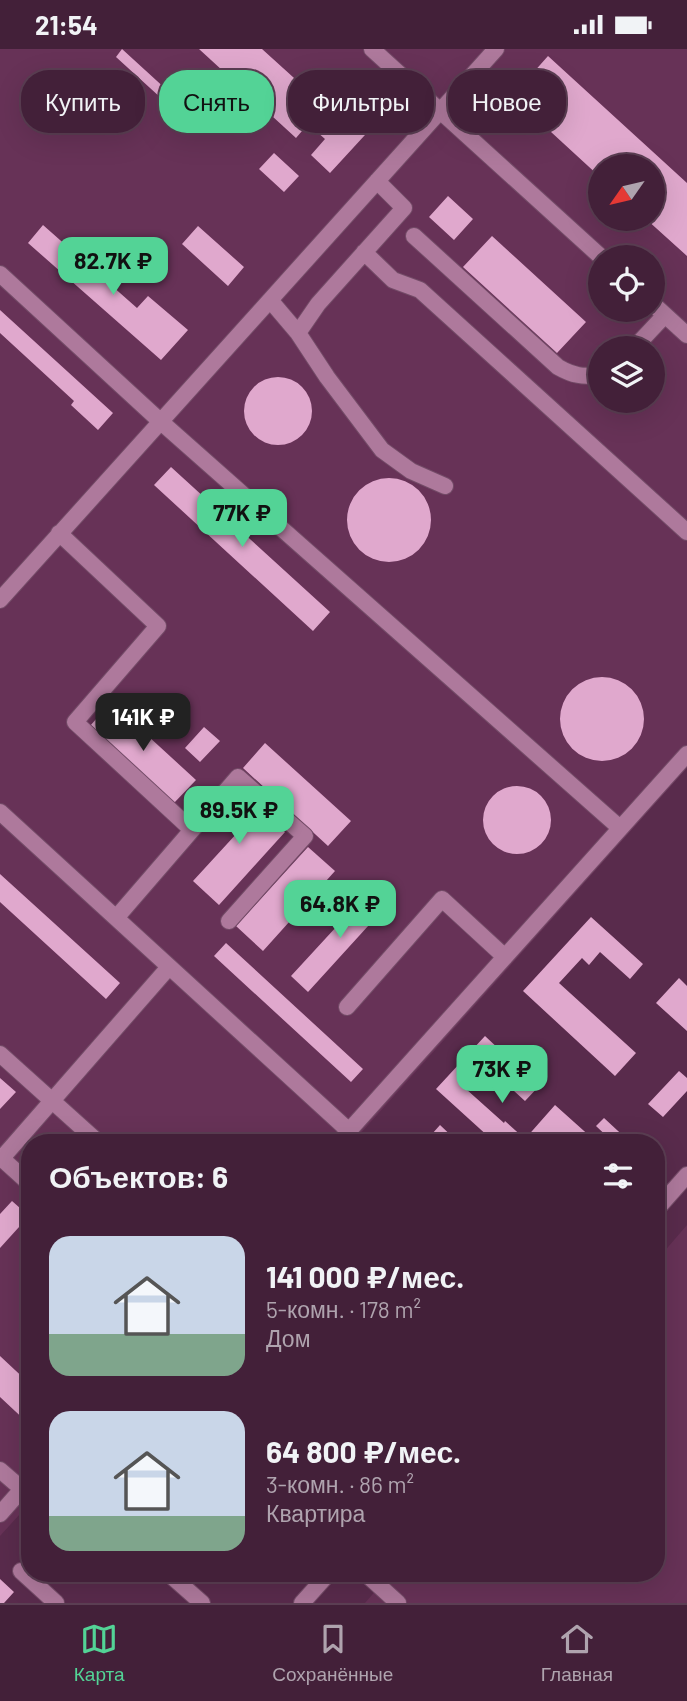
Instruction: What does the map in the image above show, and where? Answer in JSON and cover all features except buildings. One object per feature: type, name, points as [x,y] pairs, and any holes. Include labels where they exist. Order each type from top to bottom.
[{"type":"street","points":[[372,49],[588,245]]},
{"type":"street","points":[[0,600],[496,49]]},
{"type":"street","points":[[298,333],[318,304],[404,208],[377,181]]},
{"type":"street","points":[[414,236],[558,367],[570,374],[588,377]]},
{"type":"street","points":[[364,253],[393,280],[420,290],[687,532]]},
{"type":"street","points":[[0,274],[160,421],[620,828]]},
{"type":"street","points":[[270,300],[298,333],[327,377],[382,450],[411,471],[445,486]]},
{"type":"street","points":[[665,315],[687,335]]},
{"type":"street","points":[[60,533],[158,626],[75,722],[192,830]]},
{"type":"street","points":[[346,1134],[687,754]]},
{"type":"street","points":[[116,918],[238,778],[305,836],[229,921]]},
{"type":"street","points":[[0,812],[169,967],[340,1134]]},
{"type":"street","points":[[347,1007],[442,899],[505,957]]},
{"type":"street","points":[[22,1134],[169,967]]},
{"type":"street","points":[[0,1054],[89,1134]]},
{"type":"street","points":[[21,1135],[1,1157],[21,1176]]},
{"type":"street","points":[[665,1200],[687,1175]]},
{"type":"street","points":[[0,1470],[21,1482]]},
{"type":"street","points":[[0,1514],[21,1491]]},
{"type":"street","points":[[33,1582],[56,1603]]},
{"type":"street","points":[[178,1582],[202,1603]]},
{"type":"street","points":[[302,1603],[321,1582]]},
{"type":"street","points":[[375,1582],[398,1603]]},
{"type":"shaded area","points":[[0,49],[687,49],[687,768],[360,1134],[21,1134],[21,1513],[0,1536]]},
{"type":"shaded area","points":[[687,1225],[687,1603],[365,1603],[383,1582],[665,1582],[665,1251]]}]
